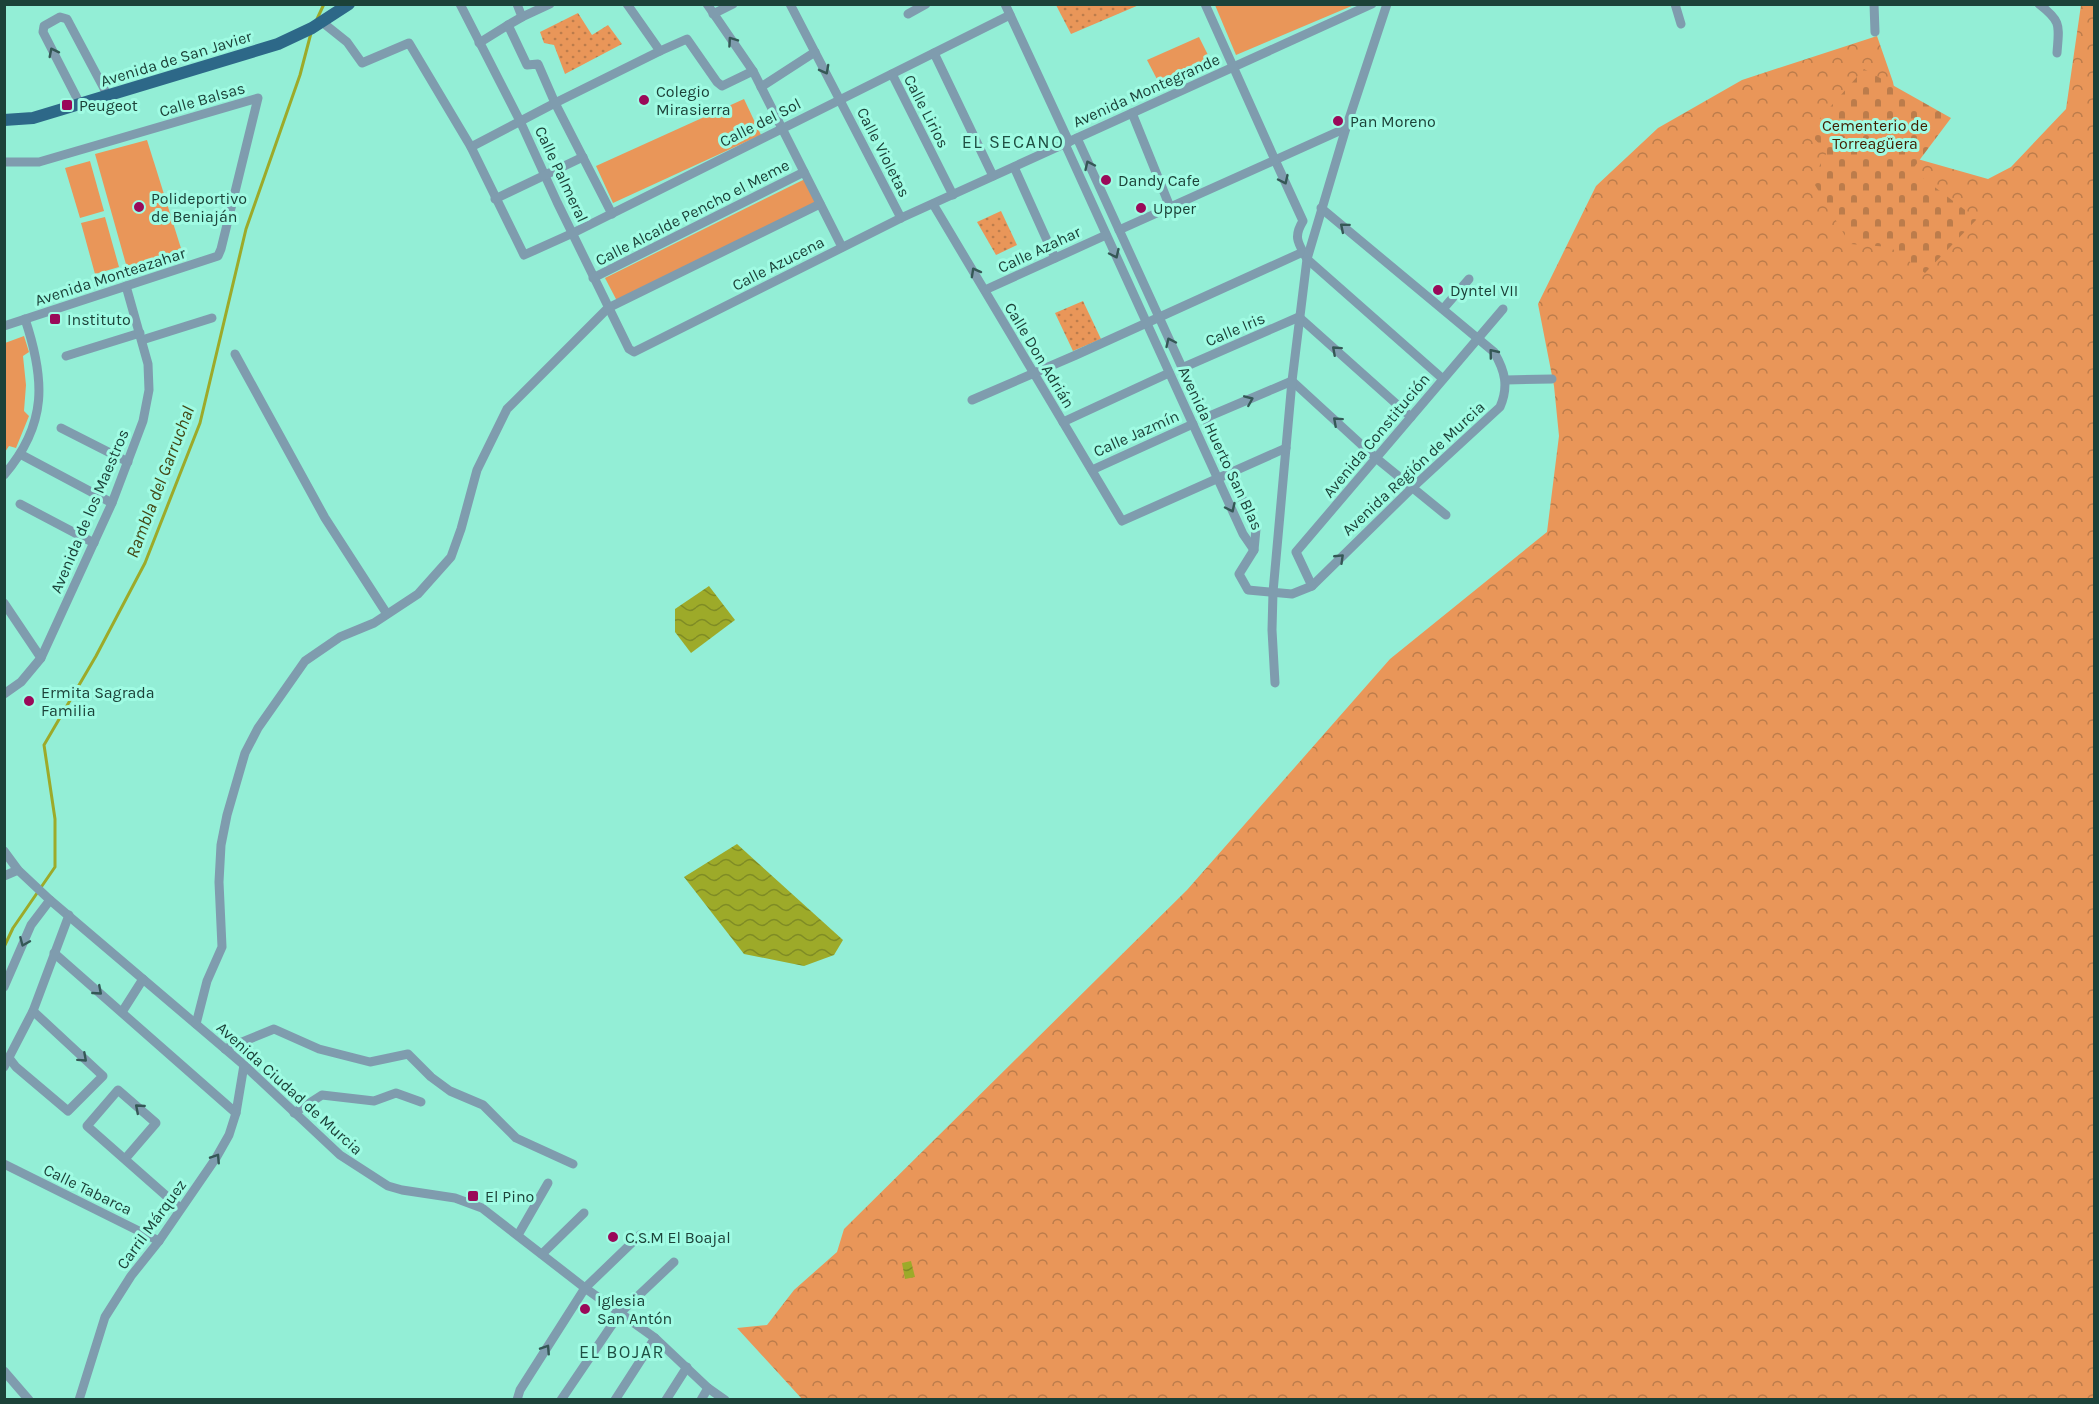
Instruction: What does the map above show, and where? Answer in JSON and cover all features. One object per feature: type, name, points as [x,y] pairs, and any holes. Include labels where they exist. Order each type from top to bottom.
[{"type":"main road","name":"Avenida de San Javier","points":[[4,120],[33,118],[263,50],[294,38],[349,4]]},
{"type":"street","name":"Calle Palmeral","points":[[460,4],[520,121],[544,176],[629,349],[638,351]]},
{"type":"street","points":[[517,4],[522,16]]},
{"type":"street","points":[[479,43],[522,16],[550,4]]},
{"type":"street","points":[[627,4],[660,51]]},
{"type":"street","points":[[706,4],[753,71],[842,247]]},
{"type":"street","points":[[713,14],[733,4]]},
{"type":"street","name":"Calle Violetas","points":[[790,4],[900,218]]},
{"type":"street","points":[[908,14],[926,4]]},
{"type":"street","name":"Avenida Huerto San Blas","points":[[1005,4],[1070,141],[1119,230],[1256,529],[1254,550]]},
{"type":"street","points":[[1205,4],[1303,221],[1297,231],[1298,241],[1305,255],[1443,379]]},
{"type":"street","name":"Avenida Montegrande","points":[[933,204],[1372,4]]},
{"type":"street","points":[[1275,683],[1272,630],[1273,592],[1305,255],[1387,4]]},
{"type":"street","points":[[1675,4],[1681,24]]},
{"type":"street","points":[[1874,4],[1875,32]]},
{"type":"street","points":[[2039,4],[2054,16],[2059,28],[2057,53]]},
{"type":"street","name":"Calle del Sol","points":[[495,199],[524,255],[612,214],[1010,15]]},
{"type":"street","points":[[80,104],[43,32],[44,26],[60,17],[67,19],[108,96]]},
{"type":"street","points":[[322,22],[347,42],[362,63],[409,43],[471,147],[495,199],[583,157]]},
{"type":"street","points":[[508,25],[527,65],[538,64],[555,103],[612,214]]},
{"type":"street","points":[[471,147],[687,39],[722,86],[753,71]]},
{"type":"street","points":[[761,87],[815,51]]},
{"type":"street","points":[[934,53],[993,176]]},
{"type":"street","name":"Calle Lirios","points":[[891,74],[953,195]]},
{"type":"street","name":"Calle Balsas","points":[[4,162],[39,162],[258,98],[221,249]]},
{"type":"street","points":[[1132,113],[1170,207]]},
{"type":"street","points":[[1119,230],[1346,128]]},
{"type":"street","name":"Avenida Huerto San Blas","points":[[1070,141],[1106,235],[1243,534],[1254,550]]},
{"type":"street","points":[[1014,167],[1054,258]]},
{"type":"street","name":"Calle Alcalde Pencho el Meme","points":[[593,278],[804,172]]},
{"type":"street","points":[[196,1024],[207,981],[222,947],[219,882],[221,845],[245,753],[258,728],[305,661],[340,637],[374,623],[418,594],[451,556],[477,470],[507,409],[608,308],[820,204]]},
{"type":"street","name":"Calle Azucena","points":[[638,351],[900,218],[933,204]]},
{"type":"street","name":"Calle Don Adrián","points":[[933,204],[1122,521],[1217,477]]},
{"type":"street","points":[[1321,208],[1494,352],[1506,380],[1552,379]]},
{"type":"street","name":"Calle Azahar","points":[[985,290],[1106,235]]},
{"type":"street","name":"Avenida Monteazahar","points":[[4,326],[218,256],[221,249]]},
{"type":"street","points":[[972,400],[1305,255]]},
{"type":"street","points":[[1443,309],[1469,279]]},
{"type":"street","name":"Avenida de los Maestros","points":[[4,694],[21,682],[41,658],[112,503],[143,421],[149,390],[148,364],[126,286]]},
{"type":"street","name":"Avenida Constitución","points":[[1312,585],[1296,552],[1503,309]]},
{"type":"street","points":[[1299,317],[1411,417]]},
{"type":"street","name":"Calle Iris","points":[[1182,368],[1299,317]]},
{"type":"street","points":[[66,356],[212,318]]},
{"type":"street","points":[[4,475],[20,454],[31,431],[39,394],[37,356],[25,319]]},
{"type":"street","points":[[235,354],[325,518],[387,614]]},
{"type":"street","points":[[1063,422],[1169,373]]},
{"type":"street","name":"Avenida Región de Murcia","points":[[1254,550],[1239,574],[1248,590],[1292,594],[1312,585],[1500,407],[1505,395],[1506,380]]},
{"type":"street","points":[[1205,418],[1292,381]]},
{"type":"street","points":[[1292,381],[1376,458],[1446,515]]},
{"type":"street","name":"Calle Jazmín","points":[[1092,470],[1193,424]]},
{"type":"street","points":[[61,428],[128,462]]},
{"type":"street","points":[[1217,477],[1286,448]]},
{"type":"street","points":[[20,454],[112,503]]},
{"type":"street","points":[[20,504],[94,543]]},
{"type":"street","points":[[4,603],[41,658]]},
{"type":"street","name":"Avenida Ciudad de Murcia","points":[[4,852],[31,883],[244,1065],[340,1155],[388,1186],[455,1198],[472,1203],[494,1216],[585,1288],[656,1338],[708,1388],[725,1400]]},
{"type":"street","points":[[4,876],[18,870]]},
{"type":"street","points":[[4,987],[31,925],[50,900]]},
{"type":"street","points":[[4,1067],[33,1011],[69,915]]},
{"type":"street","points":[[54,953],[236,1113]]},
{"type":"street","points":[[122,1012],[143,979]]},
{"type":"street","points":[[9,1058],[16,1067],[68,1111],[103,1076],[33,1011]]},
{"type":"street","points":[[225,1049],[274,1029],[319,1049],[370,1062],[408,1054],[431,1077],[450,1091],[483,1105],[516,1138],[573,1164]]},
{"type":"street","name":"Carril Márquez","points":[[78,1400],[105,1317],[131,1276],[159,1241],[216,1158],[229,1135],[236,1113],[244,1065]]},
{"type":"street","points":[[125,1159],[156,1123],[118,1090],[87,1126],[180,1208]]},
{"type":"street","points":[[294,1113],[322,1095],[374,1101],[396,1093],[421,1102]]},
{"type":"street","name":"Calle Tabarca","points":[[4,1164],[159,1241]]},
{"type":"street","points":[[518,1235],[548,1183]]},
{"type":"street","points":[[542,1254],[584,1213]]},
{"type":"street","points":[[517,1400],[520,1390],[585,1288],[640,1235]]},
{"type":"street","points":[[561,1400],[620,1313],[674,1263]]},
{"type":"street","points":[[615,1400],[656,1338]]},
{"type":"street","points":[[666,1400],[687,1367]]},
{"type":"street","points":[[4,1371],[29,1400]]},
{"type":"street","points":[[702,1399],[708,1388]]},
{"type":"green space","points":[[1056,5],[1139,5],[1071,34]]},
{"type":"green space","points":[[1215,5],[1354,5],[1236,55]]},
{"type":"green space","points":[[2081,5],[2094,5],[2094,1399],[802,1399],[737,1328],[767,1325],[794,1290],[837,1252],[844,1229],[1187,890],[1390,659],[1547,532],[1559,436],[1554,386],[1538,304],[1596,186],[1658,128],[1742,80],[1877,36],[1893,82],[1907,156],[1988,179],[2011,167],[2066,109]]},
{"type":"green space","points":[[578,13],[592,35],[608,25],[622,44],[565,74],[554,45],[544,43],[540,32]]},
{"type":"green space","points":[[1199,37],[1212,63],[1161,87],[1147,60]]},
{"type":"green space","name":"Cementerio de Torreagüera","points":[[1864,69],[1951,118],[1912,170],[1977,219],[1925,273],[1890,247],[1850,244],[1812,180],[1827,152],[1808,132]]},
{"type":"green space","points":[[744,99],[761,135],[613,203],[596,166]]},
{"type":"green space","name":"Polideportivo de Beniaján","points":[[147,140],[185,261],[129,275],[95,154]]},
{"type":"green space","points":[[90,161],[104,211],[80,218],[65,168]]},
{"type":"green space","points":[[805,179],[817,202],[617,301],[605,278]]},
{"type":"green space","points":[[1001,211],[1017,245],[996,255],[977,222]]},
{"type":"green space","points":[[105,217],[119,267],[95,274],[81,223]]},
{"type":"green space","points":[[1083,301],[1101,339],[1073,351],[1055,313]]},
{"type":"green space","points":[[24,336],[29,352],[23,356],[26,385],[24,411],[29,416],[16,448],[9,446],[5,452],[5,343]]},
{"type":"water","points":[[709,586],[735,620],[691,653],[675,632],[675,609]]},
{"type":"water","points":[[737,844],[843,940],[834,955],[804,966],[744,954],[684,877]]},
{"type":"water","points":[[911,1261],[915,1277],[905,1279],[902,1263]]},
{"type":"waterway","name":"Rambla del Garruchal","points":[[317,19],[324,4]]},
{"type":"waterway","name":"Rambla del Garruchal","points":[[4,947],[13,928],[55,867],[55,819],[44,745],[96,656],[145,563],[200,423],[246,229],[300,75],[311,33]]},
{"type":"place","name":"Colegio Mirasierra","points":[[644,100]]},
{"type":"place","name":"Peugeot","points":[[67,105]]},
{"type":"place","name":"Pan Moreno","points":[[1338,121]]},
{"type":"place","name":"Dandy Cafe","points":[[1106,180]]},
{"type":"place","name":"Polideportivo de Beniaján","points":[[139,207]]},
{"type":"place","name":"Upper","points":[[1141,208]]},
{"type":"place","name":"Dyntel VII","points":[[1438,290]]},
{"type":"place","name":"Instituto","points":[[55,319]]},
{"type":"place","name":"Ermita Sagrada Familia","points":[[29,701]]},
{"type":"place","name":"El Pino","points":[[473,1196]]},
{"type":"place","name":"C.S.M El Boajal","points":[[613,1237]]},
{"type":"place","name":"Iglesia San Antón","points":[[585,1309]]},
{"type":"district","name":"EL SECANO","points":[[1013,142]]},
{"type":"district","name":"EL BOJAR","points":[[622,1352]]}]
